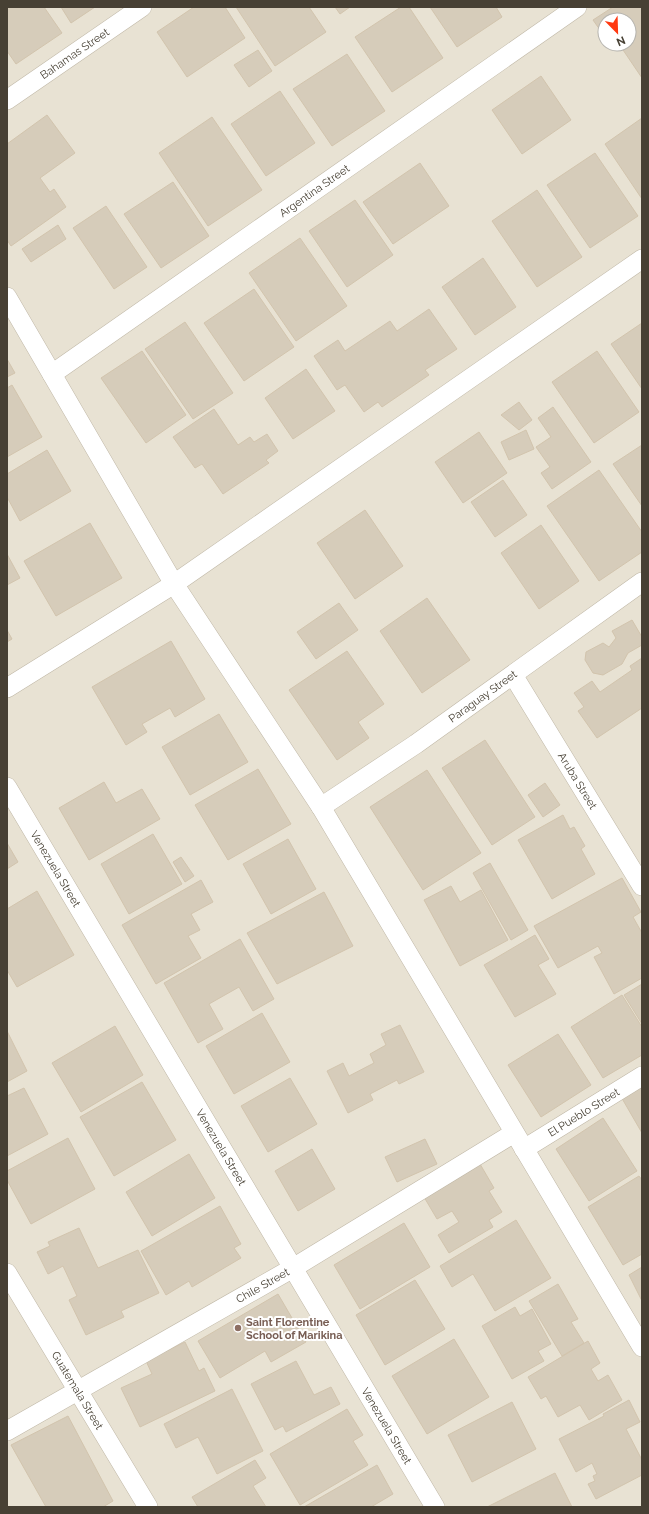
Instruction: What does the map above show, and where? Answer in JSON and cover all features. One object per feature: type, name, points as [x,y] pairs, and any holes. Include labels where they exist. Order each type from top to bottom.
[{"type":"street","name":"Bahamas Street","points":[[7,100],[142,7]]},
{"type":"street","name":"Argentina Street","points":[[52,374],[577,7]]},
{"type":"street","points":[[7,688],[174,584],[642,259]]},
{"type":"street","points":[[7,297],[174,584],[320,807],[642,1347]]},
{"type":"street","name":"Paraguay Street","points":[[320,807],[416,744],[642,582]]},
{"type":"street","name":"Aruba Street","points":[[513,675],[642,886]]},
{"type":"street","name":"Venezuela Street","points":[[7,786],[435,1507]]},
{"type":"street","name":"El Pueblo Street","points":[[519,1141],[642,1076]]},
{"type":"street","name":"Chile Street","points":[[7,1431],[519,1141]]},
{"type":"street","name":"Guatemala Street","points":[[7,1273],[148,1507]]},
{"type":"shaded area","points":[[7,7],[642,7],[642,1507],[7,1507]]},
{"type":"building","points":[[7,7],[44,7],[62,33],[16,64],[7,51]]},
{"type":"building","points":[[61,7],[95,7],[71,23]]},
{"type":"building","points":[[194,7],[225,7],[245,38],[187,77],[157,32]]},
{"type":"building","points":[[236,7],[309,7],[326,32],[275,66]]},
{"type":"building","points":[[335,7],[350,7],[340,14]]},
{"type":"building","points":[[401,7],[409,7],[443,58],[392,92],[355,37]]},
{"type":"building","points":[[430,7],[496,7],[502,17],[457,47]]},
{"type":"building","points":[[613,7],[642,7],[642,78],[624,52],[637,52],[637,12],[605,12]]},
{"type":"building","points":[[597,17],[597,26],[593,20]]},
{"type":"building","points":[[258,50],[272,71],[249,87],[234,65]]},
{"type":"building","points":[[347,54],[385,111],[332,146],[293,89]]},
{"type":"building","points":[[541,76],[571,120],[522,154],[492,110]]},
{"type":"building","points":[[280,91],[315,143],[266,176],[231,124]]},
{"type":"building","points":[[47,115],[75,153],[40,178],[50,192],[54,189],[66,207],[11,246],[7,240],[7,144]]},
{"type":"building","points":[[212,117],[262,190],[208,226],[159,153]]},
{"type":"building","points":[[642,118],[642,199],[605,144]]},
{"type":"building","points":[[595,153],[638,216],[590,248],[547,185]]},
{"type":"building","points":[[420,163],[449,206],[393,244],[363,202]]},
{"type":"building","points":[[173,182],[209,236],[161,268],[124,214]]},
{"type":"building","points":[[537,190],[582,257],[537,287],[492,221]]},
{"type":"building","points":[[355,200],[393,255],[347,287],[309,231]]},
{"type":"building","points":[[106,206],[147,267],[114,289],[73,228]]},
{"type":"building","points":[[58,225],[66,239],[31,262],[22,249]]},
{"type":"building","points":[[300,238],[347,306],[296,341],[249,273]]},
{"type":"building","points":[[483,258],[516,307],[475,335],[442,287]]},
{"type":"building","points":[[254,289],[294,347],[244,381],[204,323]]},
{"type":"building","points":[[429,309],[457,349],[425,370],[429,375],[382,407],[378,402],[364,412],[345,385],[337,390],[314,356],[338,340],[345,351],[390,321],[397,331]]},
{"type":"building","points":[[185,322],[233,393],[193,419],[145,349]]},
{"type":"building","points":[[642,323],[642,389],[611,344]]},
{"type":"building","points":[[142,351],[186,415],[146,443],[101,378]]},
{"type":"building","points":[[597,351],[639,412],[594,443],[552,382]]},
{"type":"building","points":[[7,359],[15,373],[7,377]]},
{"type":"building","points":[[306,369],[335,411],[293,439],[265,398]]},
{"type":"building","points":[[12,385],[42,437],[7,457],[7,388]]},
{"type":"building","points":[[519,402],[532,420],[519,430],[501,415]]},
{"type":"building","points":[[553,407],[591,462],[552,489],[541,473],[550,467],[536,447],[551,437],[538,418]]},
{"type":"building","points":[[214,409],[238,445],[250,437],[254,442],[267,434],[278,451],[266,460],[269,463],[223,494],[202,464],[195,468],[173,437]]},
{"type":"building","points":[[526,430],[534,449],[509,460],[501,442]]},
{"type":"building","points":[[479,432],[507,473],[463,503],[435,462]]},
{"type":"building","points":[[642,445],[642,506],[613,464]]},
{"type":"building","points":[[47,450],[71,491],[20,521],[7,497],[7,474]]},
{"type":"building","points":[[599,470],[642,532],[642,552],[599,581],[547,506]]},
{"type":"building","points":[[503,480],[527,515],[495,537],[471,502]]},
{"type":"building","points":[[365,510],[403,566],[355,599],[317,543]]},
{"type":"building","points":[[90,523],[122,578],[56,616],[24,561]]},
{"type":"building","points":[[541,525],[579,581],[539,609],[501,553]]},
{"type":"building","points":[[7,554],[20,578],[7,585]]},
{"type":"building","points":[[427,598],[470,660],[422,693],[380,631]]},
{"type":"building","points":[[339,603],[358,630],[316,659],[297,632]]},
{"type":"building","points":[[632,620],[642,637],[642,645],[628,653],[622,664],[603,675],[593,673],[585,660],[586,652],[603,643],[609,647],[616,638],[612,631]]},
{"type":"building","points":[[7,630],[12,639],[7,642]]},
{"type":"building","points":[[171,641],[205,699],[175,717],[170,708],[142,724],[147,732],[126,745],[92,687]]},
{"type":"building","points":[[347,651],[384,704],[358,722],[369,738],[337,760],[289,690]]},
{"type":"building","points":[[642,658],[642,708],[597,738],[578,711],[584,707],[574,693],[592,681],[600,692],[632,670],[630,666]]},
{"type":"building","points":[[219,714],[248,762],[190,795],[162,747]]},
{"type":"building","points":[[485,740],[535,817],[492,845],[442,768]]},
{"type":"building","points":[[258,769],[291,824],[228,860],[195,805]]},
{"type":"building","points":[[427,770],[481,853],[423,890],[370,807]]},
{"type":"building","points":[[104,782],[116,803],[142,789],[160,819],[89,860],[59,808]]},
{"type":"building","points":[[545,783],[560,805],[543,817],[528,795]]},
{"type":"building","points":[[563,815],[570,829],[574,827],[585,846],[581,849],[595,874],[552,899],[518,840]]},
{"type":"building","points":[[153,834],[182,884],[129,914],[101,864]]},
{"type":"building","points":[[288,839],[316,889],[271,914],[243,864]]},
{"type":"building","points":[[7,843],[18,862],[7,869]]},
{"type":"building","points":[[181,857],[194,876],[185,882],[173,862]]},
{"type":"building","points":[[490,863],[528,930],[511,940],[473,873]]},
{"type":"building","points":[[622,878],[641,912],[633,917],[642,933],[642,978],[614,994],[594,957],[602,953],[598,946],[558,968],[534,926]]},
{"type":"building","points":[[201,880],[213,902],[191,914],[200,930],[188,936],[201,958],[156,984],[122,925]]},
{"type":"building","points":[[451,886],[460,902],[481,890],[508,940],[460,966],[424,900]]},
{"type":"building","points":[[37,891],[74,955],[17,987],[7,970],[7,909]]},
{"type":"building","points":[[324,892],[353,946],[277,984],[247,933]]},
{"type":"building","points":[[535,935],[549,959],[538,965],[556,994],[515,1017],[484,965]]},
{"type":"building","points":[[240,939],[274,999],[253,1011],[239,987],[209,1004],[223,1029],[198,1043],[164,983]]},
{"type":"building","points":[[642,984],[642,1024],[624,995]]},
{"type":"building","points":[[622,995],[642,1027],[642,1055],[603,1078],[571,1027]]},
{"type":"building","points":[[262,1013],[290,1062],[234,1094],[206,1046]]},
{"type":"building","points":[[400,1025],[424,1072],[399,1084],[397,1080],[370,1094],[373,1100],[348,1113],[327,1071],[343,1063],[349,1076],[374,1063],[370,1054],[386,1045],[381,1034]]},
{"type":"building","points":[[115,1026],[143,1075],[81,1112],[52,1063]]},
{"type":"building","points":[[7,1031],[27,1071],[7,1082]]},
{"type":"building","points":[[558,1034],[591,1085],[541,1117],[508,1065]]},
{"type":"building","points":[[290,1078],[317,1124],[268,1152],[241,1106]]},
{"type":"building","points":[[642,1081],[642,1133],[620,1095]]},
{"type":"building","points":[[142,1082],[176,1140],[114,1176],[80,1117]]},
{"type":"building","points":[[24,1088],[48,1134],[7,1156],[7,1096]]},
{"type":"building","points":[[603,1118],[637,1171],[589,1201],[556,1149]]},
{"type":"building","points":[[68,1138],[95,1189],[31,1224],[7,1180],[7,1171]]},
{"type":"building","points":[[425,1139],[437,1164],[397,1182],[385,1157]]},
{"type":"building","points":[[312,1149],[335,1189],[298,1211],[275,1171]]},
{"type":"building","points":[[189,1154],[215,1198],[152,1236],[126,1192]]},
{"type":"building","points":[[480,1164],[494,1188],[489,1191],[502,1212],[489,1220],[493,1227],[449,1253],[438,1235],[459,1222],[452,1211],[437,1219],[424,1197]]},
{"type":"building","points":[[639,1176],[642,1180],[642,1254],[623,1265],[588,1207]]},
{"type":"building","points":[[220,1206],[241,1244],[234,1248],[241,1258],[192,1287],[189,1281],[166,1295],[141,1251]]},
{"type":"building","points":[[516,1220],[551,1278],[495,1311],[473,1274],[452,1287],[440,1266]]},
{"type":"building","points":[[404,1223],[430,1267],[360,1309],[334,1265]]},
{"type":"building","points":[[79,1228],[98,1268],[138,1250],[159,1293],[121,1311],[124,1317],[86,1335],[69,1300],[77,1296],[63,1266],[48,1274],[37,1252],[50,1246],[48,1242]]},
{"type":"building","points":[[642,1267],[642,1301],[629,1275]]},
{"type":"building","points":[[415,1280],[445,1329],[385,1365],[356,1315]]},
{"type":"building","points":[[558,1284],[578,1319],[571,1322],[584,1343],[562,1356],[529,1301]]},
{"type":"building","points":[[278,1294],[306,1342],[271,1362],[265,1351],[220,1378],[198,1341]]},
{"type":"building","points":[[515,1307],[520,1316],[532,1309],[551,1344],[538,1351],[544,1361],[512,1379],[482,1326]]},
{"type":"building","points":[[454,1339],[489,1397],[427,1434],[392,1376]]},
{"type":"building","points":[[588,1341],[600,1363],[591,1369],[598,1381],[608,1375],[622,1400],[589,1420],[580,1405],[558,1417],[546,1396],[541,1399],[528,1377]]},
{"type":"building","points":[[185,1342],[199,1371],[204,1368],[215,1391],[140,1427],[121,1388],[152,1374],[146,1361]]},
{"type":"building","points":[[296,1361],[314,1395],[331,1387],[340,1404],[286,1432],[283,1426],[275,1430],[251,1384]]},
{"type":"building","points":[[232,1389],[263,1451],[217,1474],[198,1437],[176,1448],[164,1424]]},
{"type":"building","points":[[629,1400],[640,1422],[626,1429],[642,1460],[642,1475],[596,1499],[588,1484],[595,1481],[593,1476],[597,1474],[592,1463],[576,1472],[559,1439],[604,1416],[603,1414]]},
{"type":"building","points":[[512,1402],[536,1449],[472,1482],[448,1435]]},
{"type":"building","points":[[347,1409],[363,1435],[353,1441],[368,1465],[300,1505],[270,1454]]},
{"type":"building","points":[[68,1416],[113,1501],[103,1507],[46,1507],[11,1445]]},
{"type":"building","points":[[255,1460],[266,1478],[253,1486],[266,1507],[198,1507],[192,1497]]},
{"type":"building","points":[[377,1465],[393,1494],[371,1507],[304,1507]]},
{"type":"building","points":[[555,1473],[572,1507],[487,1507]]},
{"type":"place","name":"Saint Florentine School of Marikina","points":[[238,1328]]}]
